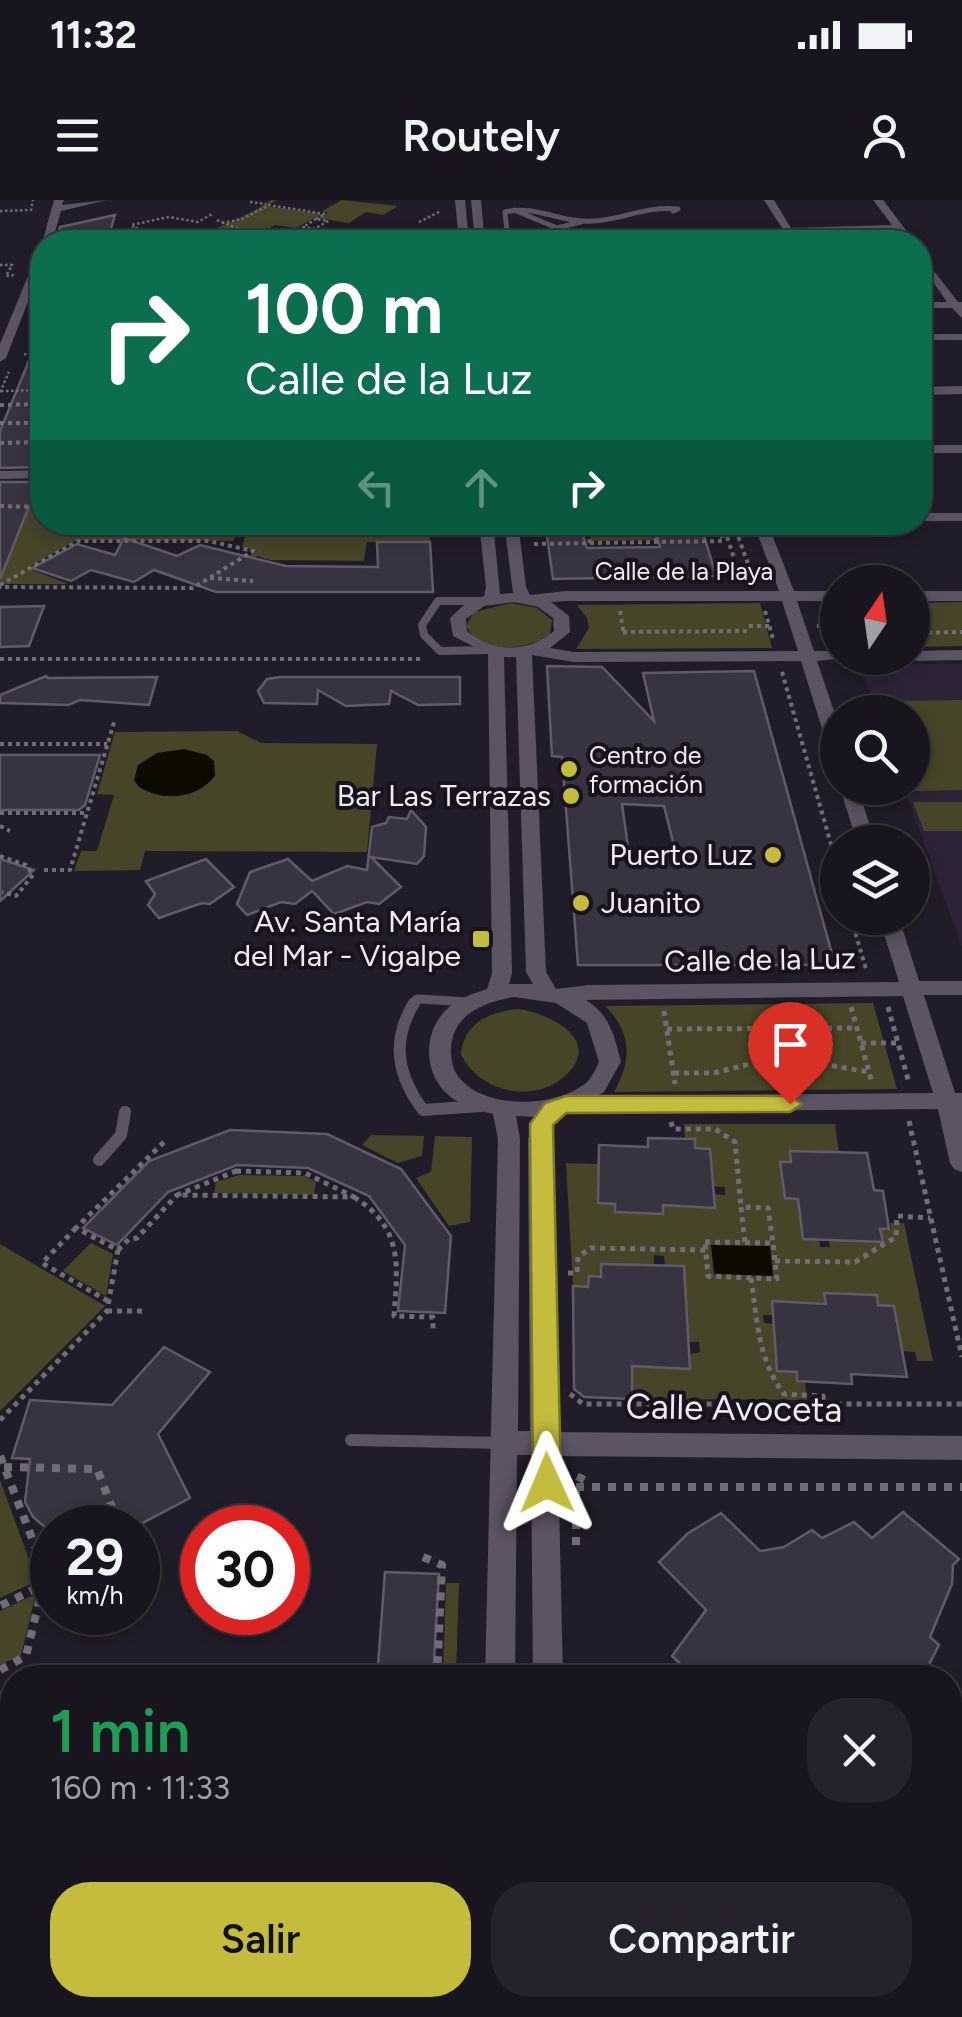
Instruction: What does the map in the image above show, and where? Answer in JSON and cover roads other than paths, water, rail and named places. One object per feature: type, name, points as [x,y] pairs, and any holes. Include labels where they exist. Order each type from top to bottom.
[{"type":"street","points":[[61,205],[102,200]]},
{"type":"street","points":[[460,200],[463,230]]},
{"type":"street","points":[[476,200],[479,230]]},
{"type":"street","points":[[769,200],[788,230],[900,228]]},
{"type":"street","points":[[865,200],[886,228]]},
{"type":"street","points":[[878,200],[900,228]]},
{"type":"street","points":[[52,230],[61,205]]},
{"type":"street","points":[[58,230],[61,205]]},
{"type":"street","points":[[932,273],[955,307],[962,333],[932,336]]},
{"type":"street","points":[[0,358],[30,284]]},
{"type":"street","points":[[932,285],[955,307]]},
{"type":"street","points":[[0,378],[30,304]]},
{"type":"street","points":[[932,390],[962,390]]},
{"type":"street","points":[[932,450],[962,449]]},
{"type":"street","points":[[932,517],[962,516]]},
{"type":"street","points":[[488,535],[494,587],[487,600],[463,611],[456,626],[466,640],[492,650],[528,650],[574,657],[820,654]]},
{"type":"street","points":[[512,535],[518,587],[526,599],[554,609],[564,624],[556,639],[528,650]]},
{"type":"street","points":[[765,535],[820,695]]},
{"type":"street","name":"Calle de la Playa","points":[[487,600],[566,596],[820,596]]},
{"type":"street","points":[[930,596],[962,596]]},
{"type":"street","points":[[492,650],[502,973],[496,993]]},
{"type":"street","points":[[528,650],[536,972],[554,995]]},
{"type":"street","points":[[930,656],[962,655]]},
{"type":"street","points":[[894,935],[954,1102],[962,1163]]},
{"type":"street","name":"Calle de la Luz","points":[[554,995],[962,988]]},
{"type":"street","points":[[548,1665],[539,1139],[542,1124],[559,1107],[588,1093],[603,1077],[610,1058],[608,1039],[598,1021],[582,1007],[554,995],[496,993],[471,1002],[451,1016],[440,1035],[438,1055],[445,1076],[495,1108],[559,1107],[954,1102]]},
{"type":"street","points":[[495,1108],[508,1138],[500,1665]]},
{"type":"street","name":"Calle Avoceta","points":[[506,1443],[962,1448]]},
{"type":"lane","points":[[552,230],[657,202],[678,209],[672,211]]},
{"type":"lane","points":[[507,230],[504,214],[541,206],[581,222]]},
{"type":"lane","points":[[512,210],[557,228]]},
{"type":"lane","points":[[0,476],[30,475]]},
{"type":"lane","points":[[487,600],[438,601],[422,625],[424,635],[440,651],[492,650]]},
{"type":"lane","points":[[471,1002],[418,998],[399,1034],[398,1072],[424,1110],[495,1108]]},
{"type":"lane","points":[[99,1160],[121,1136],[125,1112]]},
{"type":"lane","points":[[352,1440],[506,1443]]},
{"type":"place","name":"Centro de formación","points":[[569,769]]},
{"type":"place","name":"Bar Las Terrazas","points":[[571,796]]},
{"type":"place","name":"Puerto Luz","points":[[773,855]]},
{"type":"place","name":"Juanito","points":[[581,903]]},
{"type":"place","name":"Av. Santa María del Mar - Vigalpe","points":[[481,939]]}]
